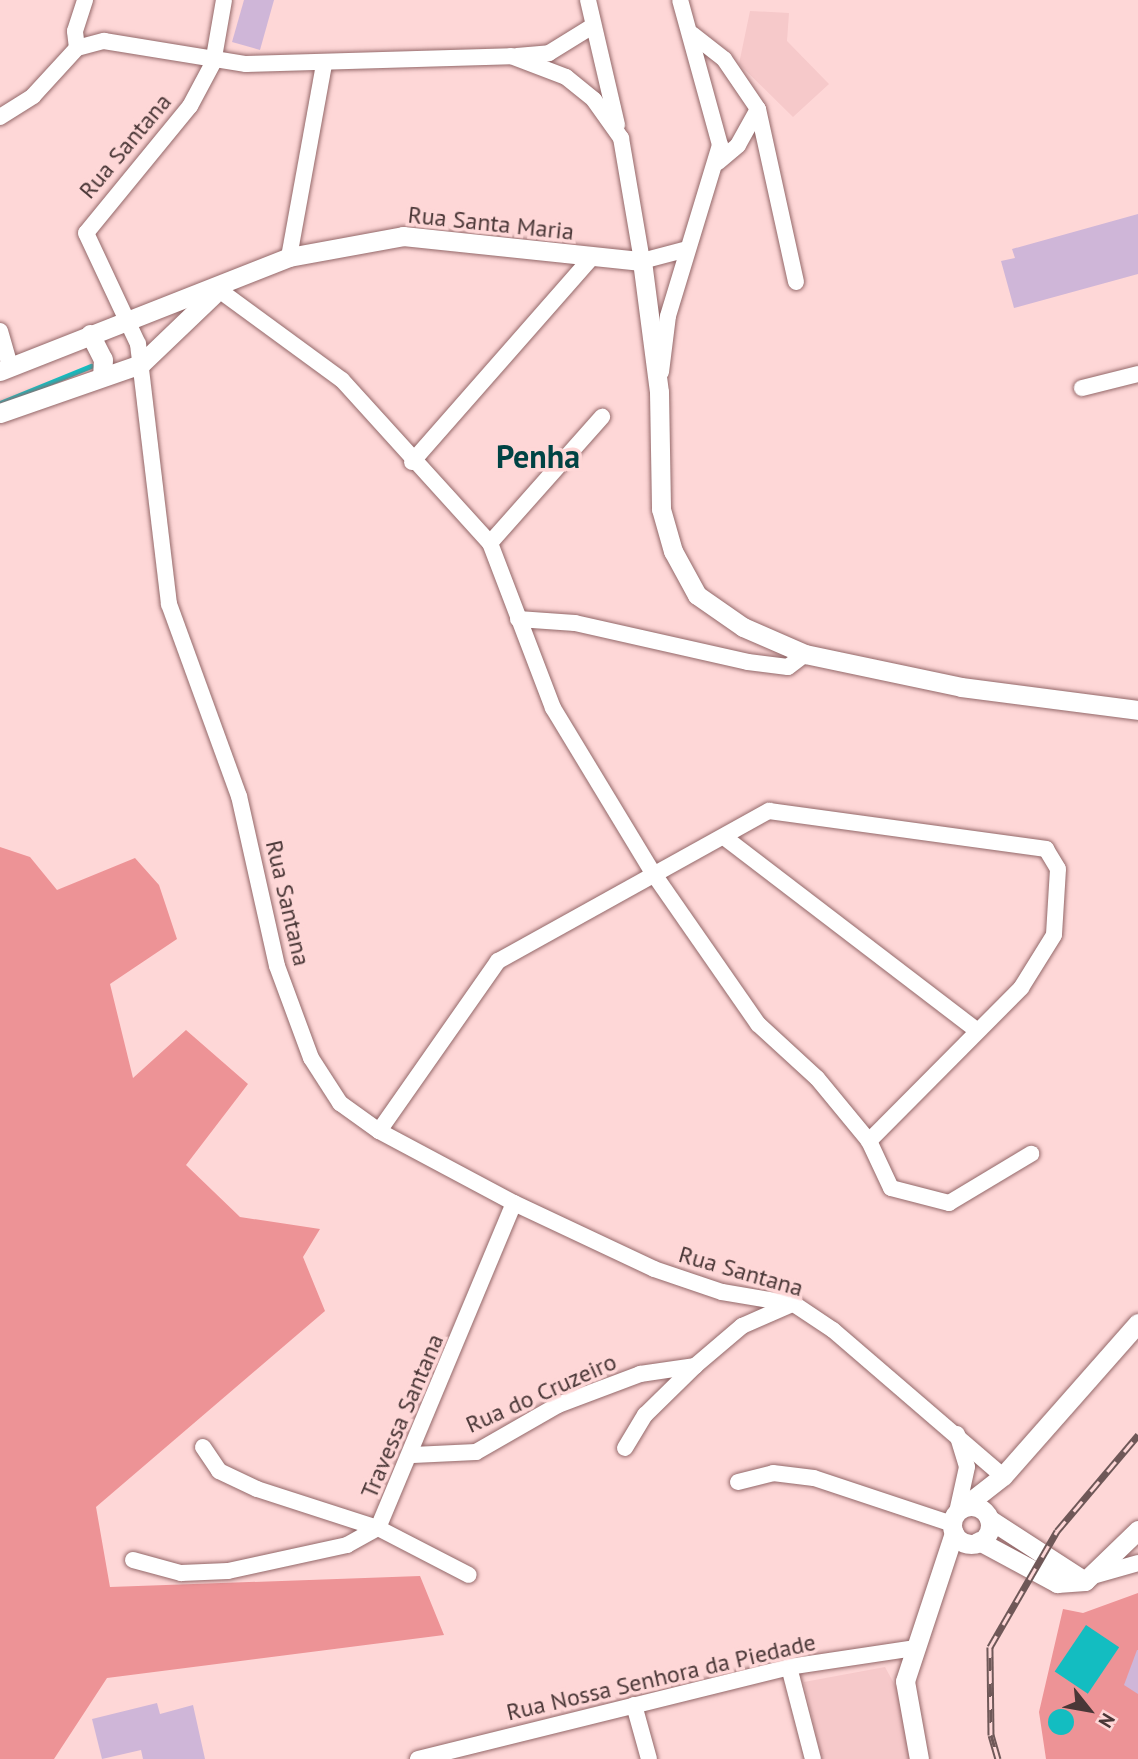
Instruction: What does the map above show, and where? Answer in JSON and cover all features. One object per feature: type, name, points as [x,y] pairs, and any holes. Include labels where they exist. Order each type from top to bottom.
[{"type":"main road","name":"Rua Santa Maria","points":[[219,290],[289,257],[403,236],[642,261]]},
{"type":"main road","points":[[642,261],[659,392],[661,509],[673,551],[697,595],[743,627],[805,654],[961,687],[1138,710]]},
{"type":"main road","points":[[5,369],[90,334],[219,290]]},
{"type":"main road","points":[[0,413],[141,364],[219,290]]},
{"type":"main road","points":[[90,334],[103,359],[102,376]]},
{"type":"main road","points":[[919,1759],[905,1681],[962,1527],[1003,1476],[1138,1323]]},
{"type":"main road","points":[[962,1527],[987,1516],[1003,1476]]},
{"type":"main road","points":[[962,1527],[987,1516]]},
{"type":"main road","points":[[987,1516],[1090,1578]]},
{"type":"main road","points":[[962,1527],[1057,1583],[1090,1578],[1138,1530]]},
{"type":"street","points":[[77,48],[75,31],[85,0]]},
{"type":"street","points":[[213,63],[224,0]]},
{"type":"street","points":[[588,0],[591,27],[621,138],[642,261],[687,248]]},
{"type":"street","points":[[659,392],[668,316],[687,248],[718,162],[711,100],[680,0]]},
{"type":"street","points":[[0,117],[33,96],[77,48],[104,41],[213,63],[324,65],[549,52],[591,27]]},
{"type":"street","points":[[692,34],[724,59],[758,109],[796,282]]},
{"type":"street","points":[[511,56],[566,77],[594,100],[621,138]]},
{"type":"street","name":"Rua Santana","points":[[213,63],[190,106],[86,233],[128,321],[141,364],[169,604],[239,796],[277,966],[311,1058],[340,1103],[379,1131],[514,1203],[654,1269],[722,1292],[794,1304],[957,1434],[1003,1476]]},
{"type":"street","points":[[289,257],[324,65]]},
{"type":"street","points":[[718,162],[738,145],[758,109]]},
{"type":"street","points":[[412,462],[592,257]]},
{"type":"street","points":[[219,290],[342,380],[412,462],[490,543],[553,708],[653,873],[758,1024],[869,1141],[891,1188],[949,1203],[1031,1154]]},
{"type":"street","points":[[0,331],[5,369]]},
{"type":"street","points":[[1082,388],[1138,374]]},
{"type":"street","points":[[490,543],[603,417]]},
{"type":"street","points":[[518,619],[575,622],[748,662],[788,667],[805,654]]},
{"type":"street","points":[[379,1131],[498,961],[769,811],[1046,849],[1058,869],[1054,935],[1021,988],[975,1029],[869,1141]]},
{"type":"street","points":[[724,837],[975,1029]]},
{"type":"street","name":"Travessa Santana","points":[[133,1560],[181,1573],[228,1571],[347,1545],[378,1528],[413,1455],[514,1203]]},
{"type":"street","points":[[625,1448],[645,1415],[695,1366],[742,1326],[794,1304]]},
{"type":"street","name":"Rua do Cruzeiro","points":[[413,1455],[477,1452],[558,1405],[640,1374],[695,1366]]},
{"type":"street","points":[[738,1482],[773,1473],[814,1478],[962,1527],[967,1467],[957,1434]]},
{"type":"street","points":[[203,1447],[219,1471],[257,1489],[378,1528],[469,1574]]},
{"type":"street","points":[[1090,1578],[1113,1575],[1138,1563]]},
{"type":"street","name":"Rua Nossa Senhora da Piedade","points":[[418,1759],[789,1667],[915,1648]]},
{"type":"street","points":[[789,1667],[813,1759]]},
{"type":"street","points":[[634,1705],[649,1759]]},
{"type":"street","points":[[486,1742],[491,1759]]},
{"type":"shaded area","points":[[750,11],[789,13],[787,41],[829,84],[793,117],[739,64]]},
{"type":"shaded area","points":[[0,847],[30,857],[57,890],[135,858],[159,885],[177,939],[110,984],[133,1078],[186,1030],[248,1084],[186,1165],[240,1217],[320,1229],[303,1257],[325,1311],[96,1507],[110,1587],[420,1576],[444,1635],[107,1678],[54,1759],[0,1759]]},
{"type":"shaded area","points":[[1138,1593],[1138,1759],[1046,1759],[1039,1712],[1063,1609],[1083,1613]]},
{"type":"shaded area","points":[[885,1667],[897,1689],[910,1759],[822,1759],[804,1682]]},
{"type":"water","points":[[1086,1625],[1119,1647],[1088,1694],[1055,1671]]},
{"type":"water","points":[[1061,1709],[1070,1713],[1074,1722],[1070,1731],[1061,1735],[1052,1731],[1048,1722],[1052,1713]]},
{"type":"building","points":[[244,0],[274,0],[260,50],[232,42]]},
{"type":"building","points":[[1138,214],[1138,274],[1014,308],[1001,261],[1015,258],[1012,249]]},
{"type":"building","points":[[1138,1650],[1138,1694],[1124,1685]]},
{"type":"building","points":[[157,1703],[160,1714],[193,1705],[205,1759],[143,1759],[141,1750],[102,1759],[92,1719]]},
{"type":"waterway","points":[[0,403],[91,366]]},
{"type":"railway","points":[[998,1759],[991,1735],[990,1647],[1057,1531],[1138,1435]]},
{"type":"district","name":"Penha","points":[[538,456]]}]
